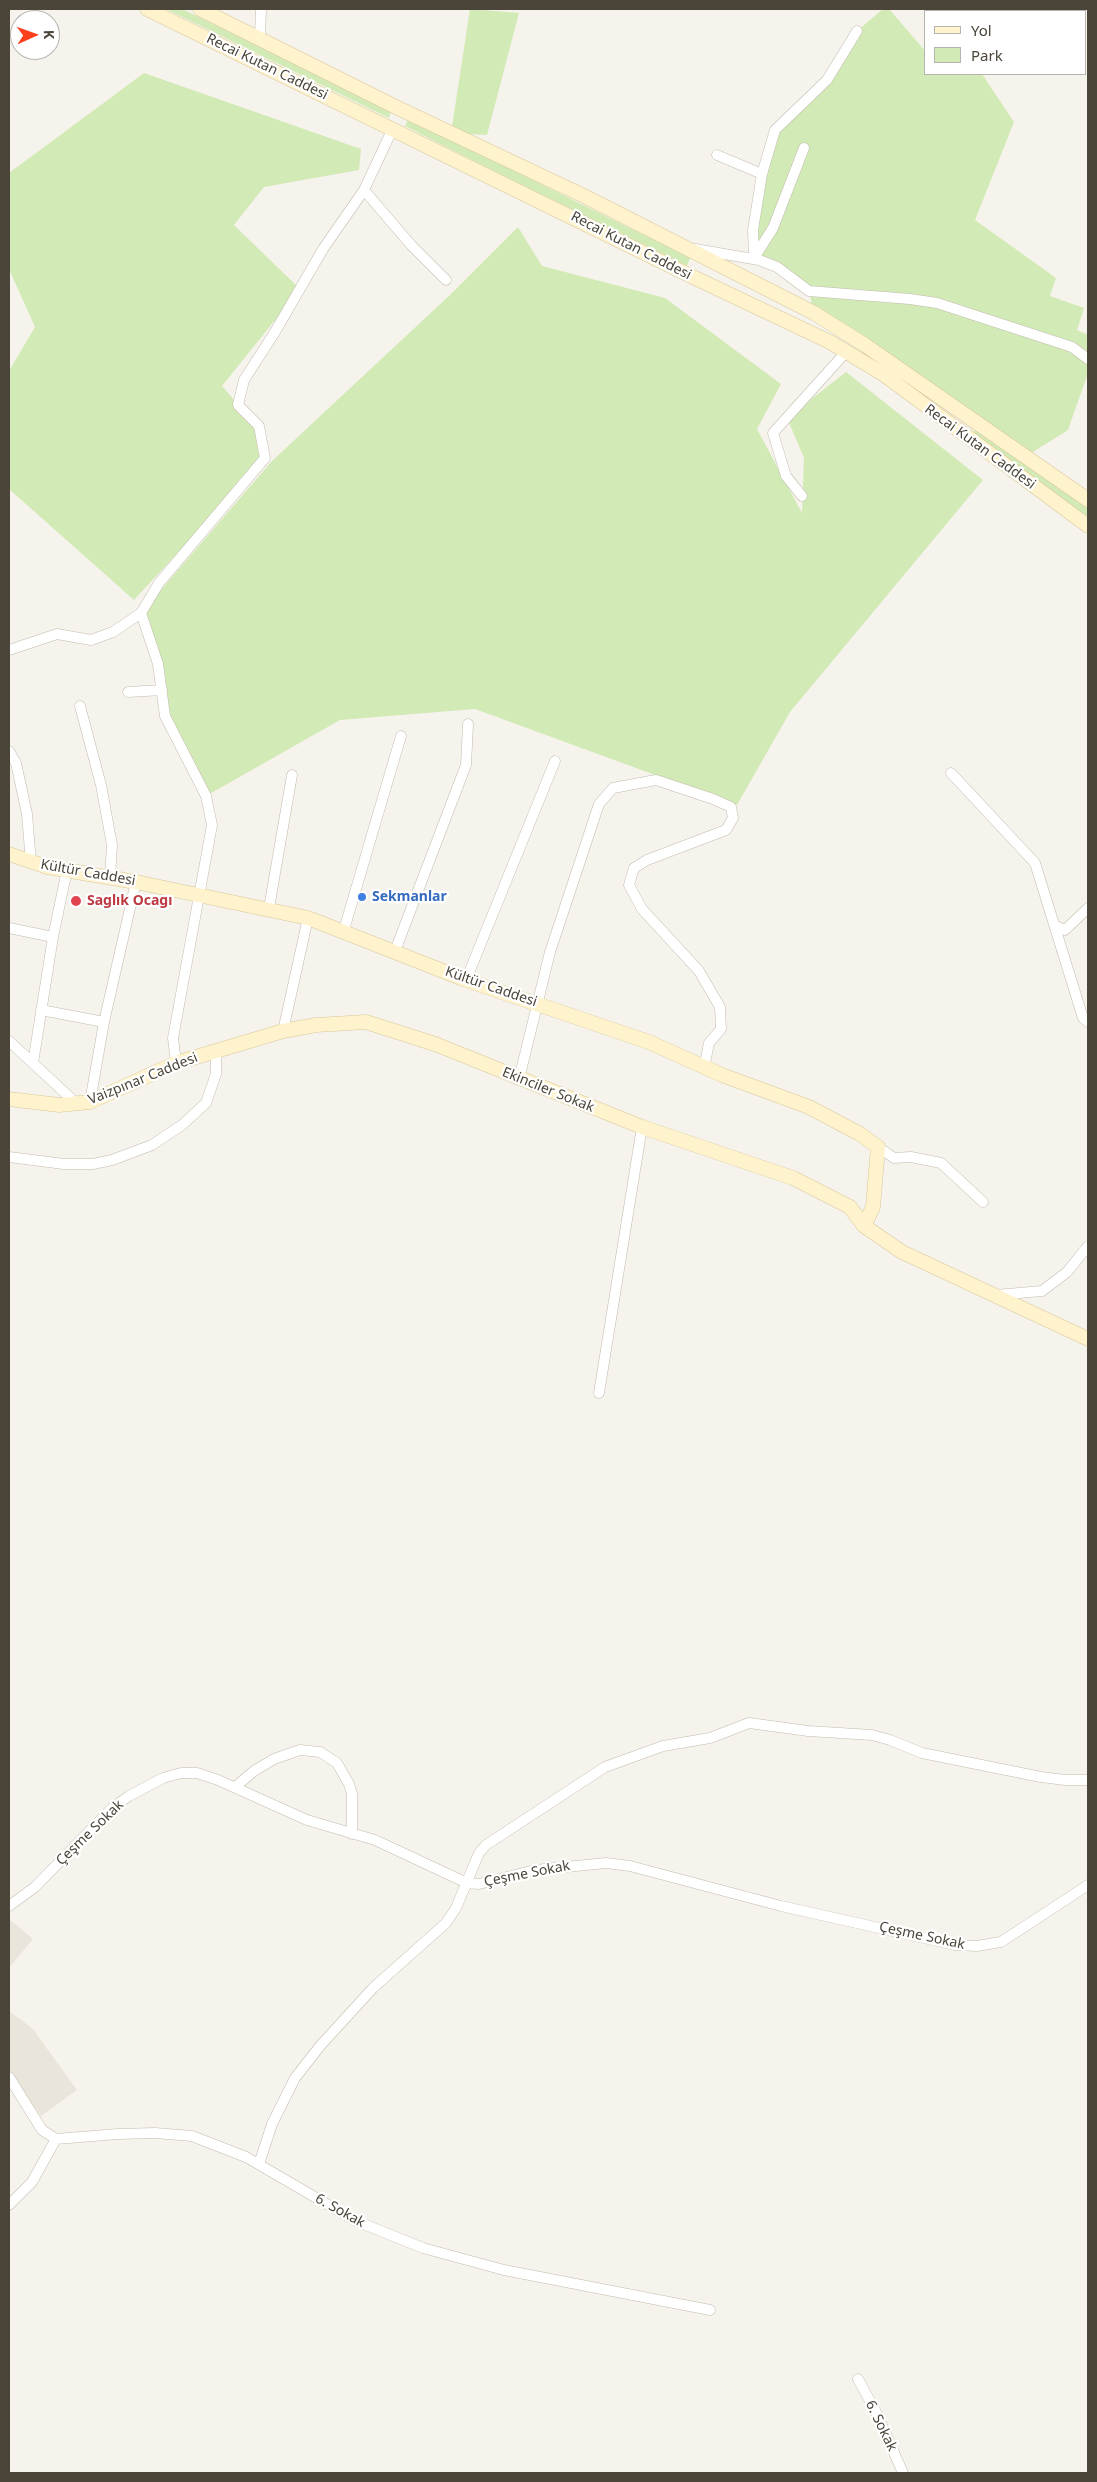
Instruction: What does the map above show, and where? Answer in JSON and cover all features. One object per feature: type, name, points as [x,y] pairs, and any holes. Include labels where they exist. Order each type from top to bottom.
[{"type":"street","name":"Recai Kutan Caddesi","points":[[147,9],[393,128],[693,278],[784,319],[846,352],[883,374],[1088,526]]},
{"type":"street","name":"Recai Kutan Caddesi","points":[[200,9],[260,37],[400,109],[584,196],[841,329],[1088,500]]},
{"type":"street","points":[[260,37],[261,9]]},
{"type":"street","points":[[754,259],[753,230],[762,174],[775,130],[827,80],[857,32]]},
{"type":"street","points":[[9,650],[57,634],[91,640],[113,632],[141,613],[159,583],[266,458],[259,426],[238,405],[244,380],[275,332],[322,248],[364,190],[393,128]]},
{"type":"street","points":[[754,259],[773,228],[804,148]]},
{"type":"street","points":[[717,155],[762,174]]},
{"type":"street","points":[[364,190],[410,245],[446,280]]},
{"type":"street","points":[[687,248],[754,259],[777,267],[809,291],[937,303],[1072,347],[1088,359]]},
{"type":"street","points":[[802,496],[786,476],[773,433],[846,352]]},
{"type":"street","points":[[141,613],[158,664],[165,716],[206,796],[212,825],[173,1038],[176,1063]]},
{"type":"street","points":[[128,692],[162,690]]},
{"type":"street","points":[[80,706],[101,785],[112,845],[110,878]]},
{"type":"street","points":[[395,951],[466,765],[468,724]]},
{"type":"street","points":[[343,933],[401,736]]},
{"type":"street","points":[[9,751],[16,763],[27,814],[31,862]]},
{"type":"street","points":[[466,980],[555,762]]},
{"type":"street","points":[[951,773],[1035,863],[1056,926],[1082,1018],[1088,1022]]},
{"type":"street","points":[[269,908],[292,775]]},
{"type":"street","points":[[519,1079],[539,1004],[550,952],[599,804],[613,788],[656,780],[713,799],[730,807],[733,818],[726,830],[647,860],[634,868],[629,885],[642,909],[699,971],[720,1007],[720,1029],[708,1043],[704,1068]]},
{"type":"street","name":"Kültür Caddesi","points":[[9,854],[31,862],[67,870],[269,908],[308,918],[466,980],[650,1042],[704,1068],[810,1107],[860,1134],[878,1147]]},
{"type":"street","points":[[33,1063],[53,937],[67,870]]},
{"type":"street","points":[[9,1041],[33,1063],[84,1103],[136,882]]},
{"type":"street","points":[[1056,926],[1065,930],[1088,908]]},
{"type":"street","points":[[283,1031],[308,918]]},
{"type":"street","points":[[9,928],[53,937]]},
{"type":"street","points":[[42,1010],[104,1022]]},
{"type":"street","name":"Ekinciler Sokak","points":[[216,1051],[283,1031],[334,1023],[366,1022],[435,1044],[642,1127],[793,1178],[850,1207],[864,1226],[902,1252],[992,1296],[1088,1339]]},
{"type":"street","points":[[9,1157],[64,1164],[93,1164],[112,1160],[152,1145],[182,1125],[206,1103],[216,1074],[216,1051]]},
{"type":"street","name":"Vaizpınar Caddesi","points":[[9,1099],[59,1105],[84,1103],[176,1063],[216,1051]]},
{"type":"street","points":[[599,1393],[642,1127]]},
{"type":"street","points":[[864,1226],[873,1207],[878,1147],[894,1158],[911,1157],[941,1163],[983,1202]]},
{"type":"street","points":[[992,1296],[1042,1291],[1067,1272],[1088,1246]]},
{"type":"street","points":[[259,2164],[272,2124],[295,2078],[320,2046],[373,1988],[446,1923],[456,1908],[479,1853],[486,1845],[605,1767],[663,1746],[710,1738],[749,1723],[808,1731],[872,1735],[922,1753],[1042,1777],[1088,1780]]},
{"type":"street","points":[[235,1787],[274,1758],[300,1750],[320,1752],[337,1763],[349,1784],[352,1794],[352,1834]]},
{"type":"street","name":"Çeşme Sokak","points":[[9,1906],[35,1887],[112,1808],[135,1792],[163,1778],[181,1773],[196,1773],[235,1787],[307,1820],[400,1850],[467,1883],[479,1884],[535,1870],[606,1862],[630,1866],[781,1906],[967,1946],[990,1945],[1009,1938],[1065,1898],[1088,1885]]},
{"type":"street","points":[[9,2076],[42,2130],[56,2139],[32,2182],[9,2205]]},
{"type":"street","name":"6. Sokak","points":[[56,2139],[118,2134],[174,2134],[206,2140],[259,2164],[356,2221],[423,2248],[504,2270],[710,2310]]},
{"type":"street","name":"6. Sokak","points":[[858,2379],[877,2414],[903,2473]]},
{"type":"shaded area","points":[[9,1919],[33,1939],[9,1968]]},
{"type":"shaded area","points":[[9,2011],[32,2028],[77,2090],[41,2116],[9,2073]]},
{"type":"green space","points":[[166,9],[182,9],[391,110],[389,118]]},
{"type":"green space","points":[[470,9],[519,13],[487,135],[451,133]]},
{"type":"green space","points":[[883,9],[889,9],[924,50],[924,75],[983,75],[1014,122],[975,220],[1056,278],[1050,296],[1084,308],[1077,330],[1088,335],[1088,373],[1068,430],[1025,457],[814,313],[809,291],[754,259],[753,230],[775,130],[827,80],[857,31]]},
{"type":"green space","points":[[144,73],[361,149],[359,170],[264,187],[234,225],[300,289],[222,386],[250,418],[265,458],[134,600],[9,489],[9,371],[35,327],[9,269],[9,173]]},
{"type":"green space","points":[[409,118],[690,258],[687,266],[405,126]]},
{"type":"green space","points":[[518,227],[542,266],[665,298],[781,384],[757,429],[802,513],[804,458],[787,418],[846,372],[983,480],[790,712],[737,805],[475,709],[340,720],[206,796],[165,716],[141,613],[272,461],[451,294]]},
{"type":"green space","points":[[976,429],[1088,508],[1088,518],[971,435]]},
{"type":"place","name":"Sekmanlar","points":[[362,897]]},
{"type":"place","name":"Saglık Ocagı","points":[[76,901]]}]
